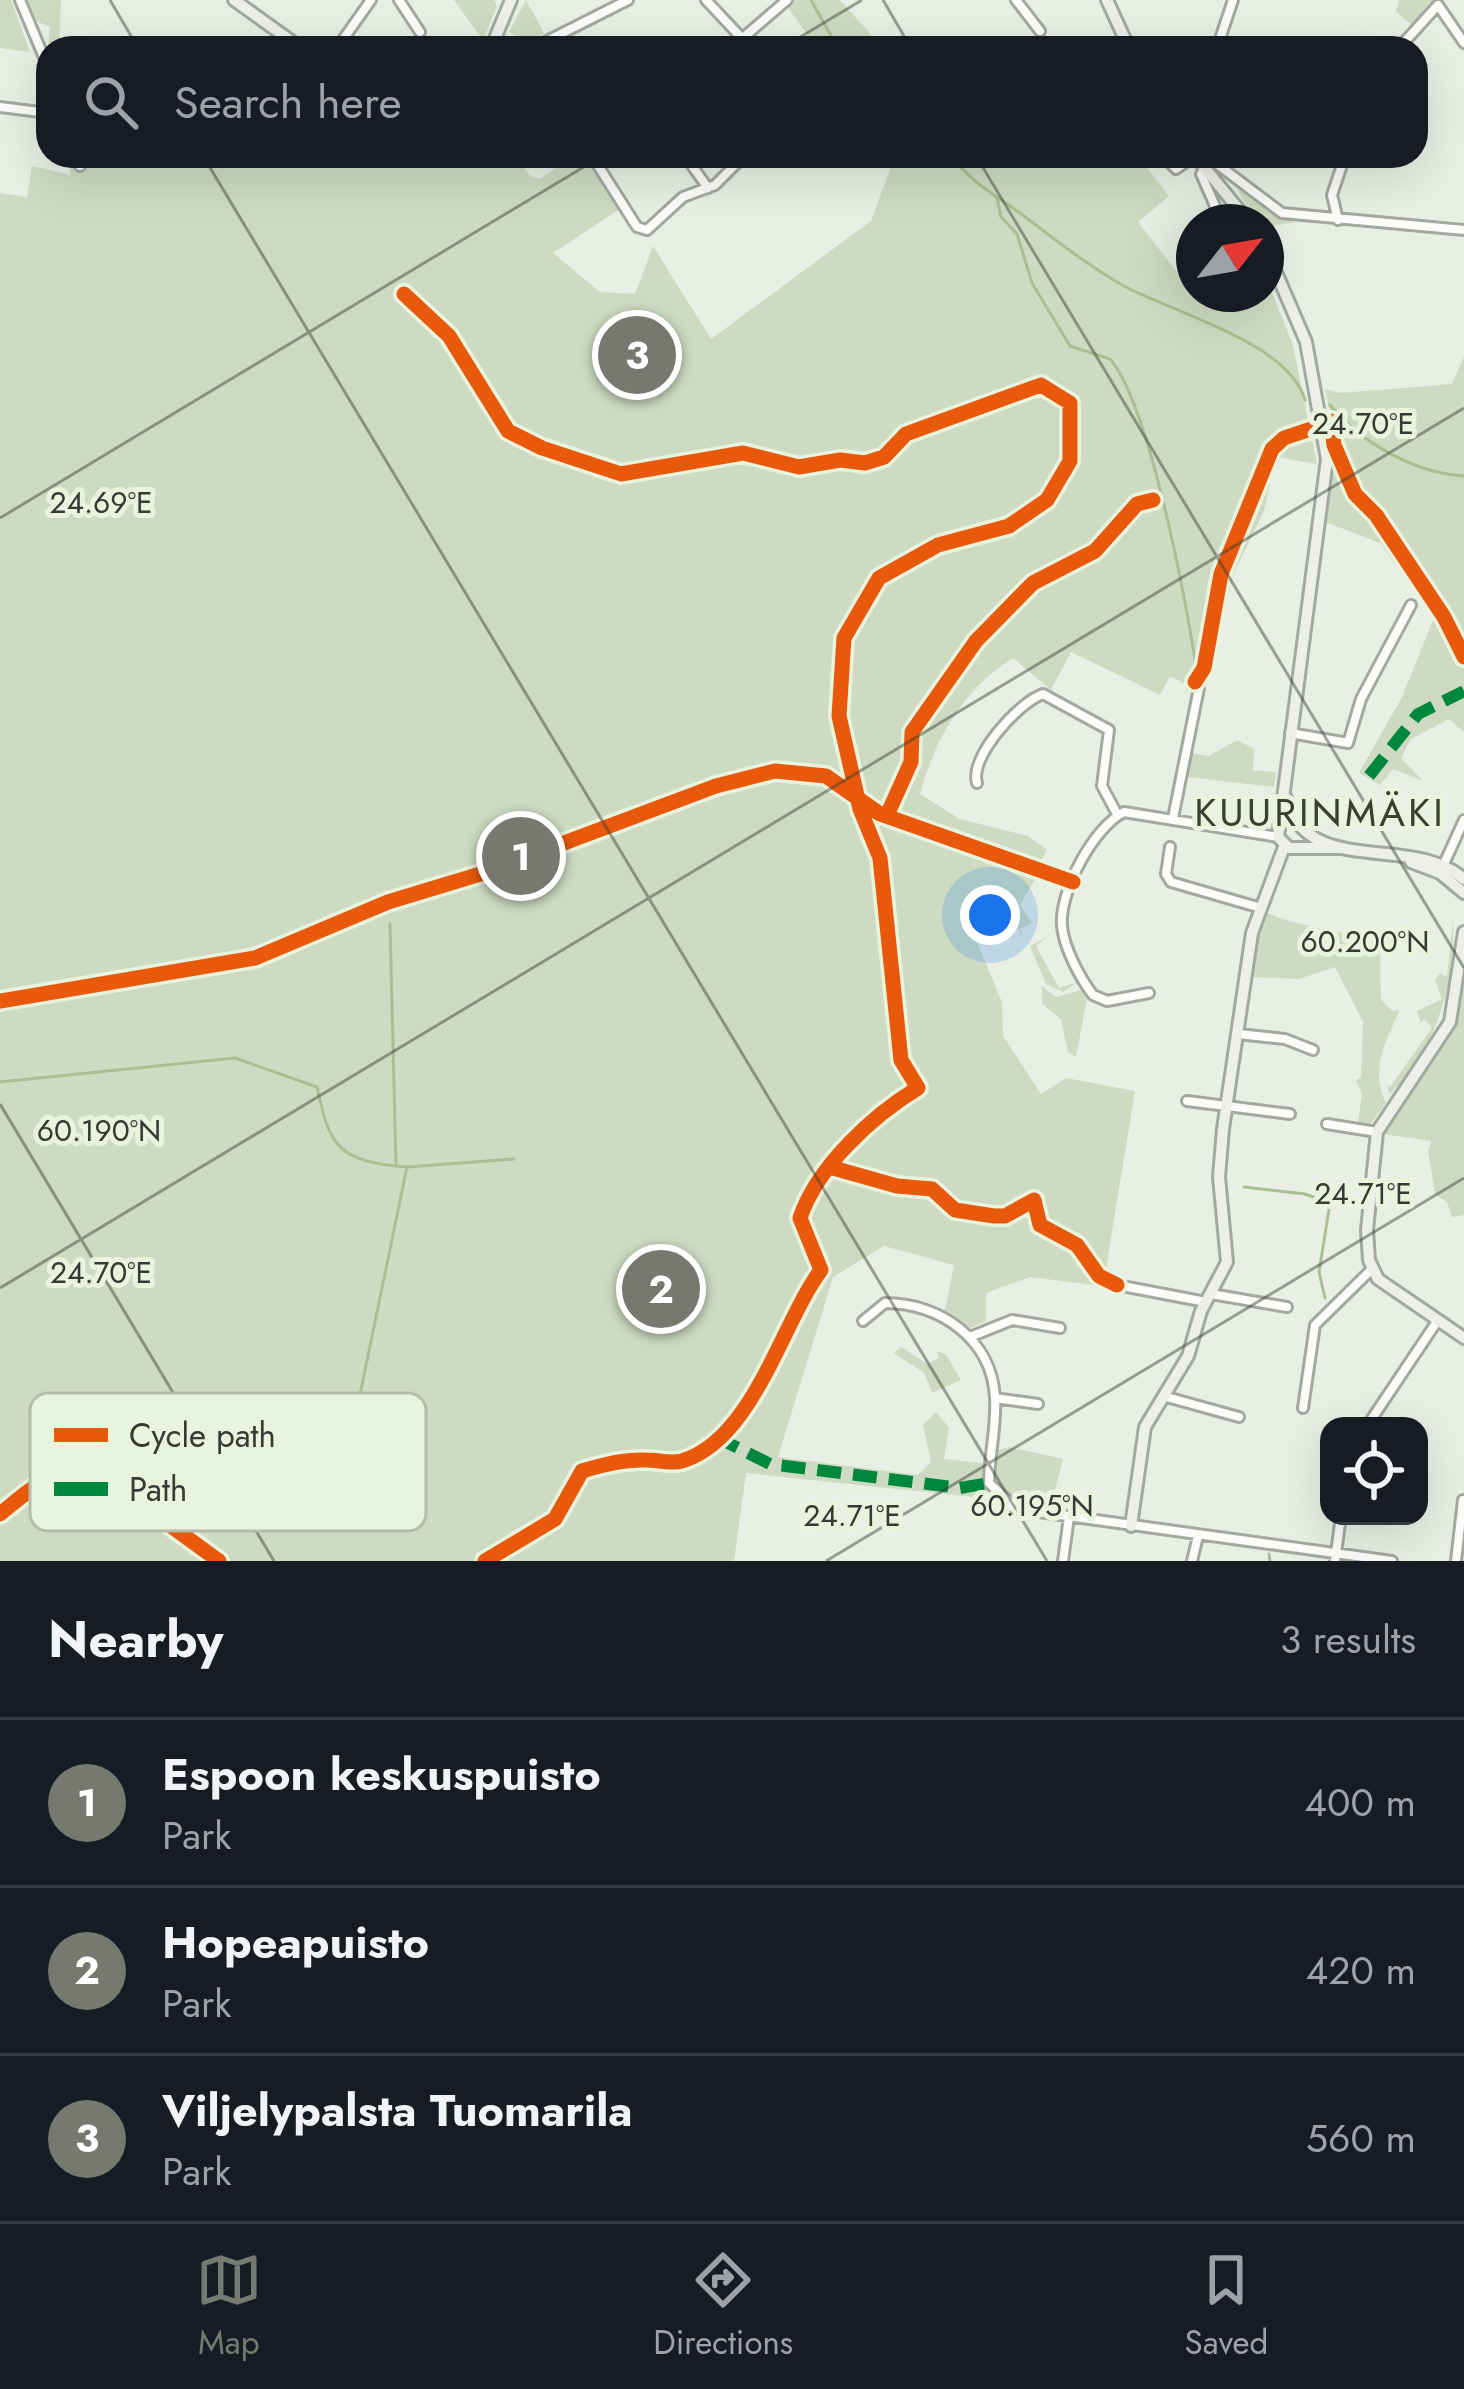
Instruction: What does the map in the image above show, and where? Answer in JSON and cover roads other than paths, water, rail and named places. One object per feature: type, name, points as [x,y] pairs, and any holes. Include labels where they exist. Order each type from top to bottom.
[{"type":"street","points":[[20,0],[36,37]]},
{"type":"street","points":[[234,0],[285,36]]},
{"type":"street","points":[[346,36],[371,0]]},
{"type":"street","points":[[399,0],[420,32]]},
{"type":"street","points":[[496,36],[511,0]]},
{"type":"street","points":[[557,36],[628,0]]},
{"type":"street","points":[[706,0],[743,36]]},
{"type":"street","points":[[745,36],[787,0]]},
{"type":"street","points":[[1016,0],[1040,31]]},
{"type":"street","points":[[1107,0],[1124,36]]},
{"type":"street","points":[[1221,36],[1233,0]]},
{"type":"street","points":[[1409,36],[1438,3],[1464,43]]},
{"type":"street","points":[[0,106],[36,110]]},
{"type":"street","points":[[600,168],[642,230],[656,224],[683,197],[708,188],[730,168]]},
{"type":"street","points":[[694,168],[708,188]]},
{"type":"street","points":[[1204,168],[1201,174],[1214,204]]},
{"type":"street","points":[[1206,168],[1235,204]]},
{"type":"street","points":[[1225,168],[1282,213],[1464,230]]},
{"type":"street","points":[[1338,220],[1332,195],[1341,168]]},
{"type":"street","points":[[1131,1526],[1142,1438],[1188,1356],[1229,1252],[1219,1177],[1226,1107],[1249,950],[1286,836],[1283,783],[1326,445],[1306,342],[1284,291]]},
{"type":"street","points":[[1289,733],[1348,743],[1363,693],[1412,605]]},
{"type":"street","points":[[1173,818],[1199,688]]},
{"type":"street","points":[[977,783],[974,767],[980,753],[1030,701],[1043,694],[1111,733],[1102,786],[1117,814]]},
{"type":"street","points":[[1149,993],[1107,1000],[1093,995],[1062,927],[1091,839],[1117,814],[1286,836],[1408,860],[1464,879]]},
{"type":"street","points":[[1442,869],[1464,820]]},
{"type":"street","points":[[1286,836],[1304,835],[1343,848]]},
{"type":"street","points":[[1170,847],[1166,874],[1172,882],[1262,909]]},
{"type":"street","points":[[1442,869],[1464,892]]},
{"type":"street","points":[[1464,932],[1450,1022],[1377,1132],[1367,1230],[1372,1269],[1388,1290],[1464,1339]]},
{"type":"street","points":[[1238,1034],[1286,1039],[1312,1050]]},
{"type":"street","points":[[1187,1101],[1290,1114]]},
{"type":"street","points":[[1327,1124],[1377,1132]]},
{"type":"street","points":[[1303,1408],[1315,1325],[1372,1269]]},
{"type":"street","points":[[1118,1285],[1287,1307]]},
{"type":"street","points":[[863,1321],[885,1303],[920,1306],[970,1337],[985,1361],[995,1397],[989,1483],[1004,1502],[1069,1517],[1392,1561]]},
{"type":"street","points":[[970,1337],[985,1327],[1012,1320],[1060,1328]]},
{"type":"street","points":[[1372,1417],[1438,1320]]},
{"type":"street","points":[[1163,1396],[1239,1417]]},
{"type":"street","points":[[995,1397],[1038,1404]]},
{"type":"street","points":[[1456,1561],[1463,1500]]},
{"type":"street","points":[[1064,1561],[1069,1517]]},
{"type":"street","points":[[1336,1557],[1340,1525]]},
{"type":"street","points":[[1192,1561],[1198,1536]]},
{"type":"waterway","points":[[811,0],[831,36]]},
{"type":"waterway","points":[[962,168],[1111,278],[1227,331],[1277,362],[1305,400]]},
{"type":"waterway","points":[[997,198],[1001,217],[1017,234],[1032,283],[1070,346],[1110,359],[1124,382],[1163,502],[1195,660]]},
{"type":"waterway","points":[[1330,405],[1357,432],[1390,454],[1426,469],[1464,476]]},
{"type":"waterway","points":[[360,1393],[407,1167],[396,1166],[390,924]]},
{"type":"waterway","points":[[0,1082],[235,1058],[317,1087],[338,1145],[360,1159],[395,1166]]},
{"type":"waterway","points":[[408,1167],[514,1159]]},
{"type":"waterway","points":[[1244,1187],[1305,1194],[1330,1203],[1319,1272],[1325,1298]]},
{"type":"waterway","points":[[1269,1554],[1270,1561]]},
{"type":"place","name":"Viljelypalsta Tuomarila","points":[[637,355]]},
{"type":"place","name":"Espoon keskuspuisto","points":[[521,856]]},
{"type":"place","name":"Hopeapuisto","points":[[661,1289]]},
{"type":"district","name":"KUURINMÄKI","points":[[1320,812]]}]
